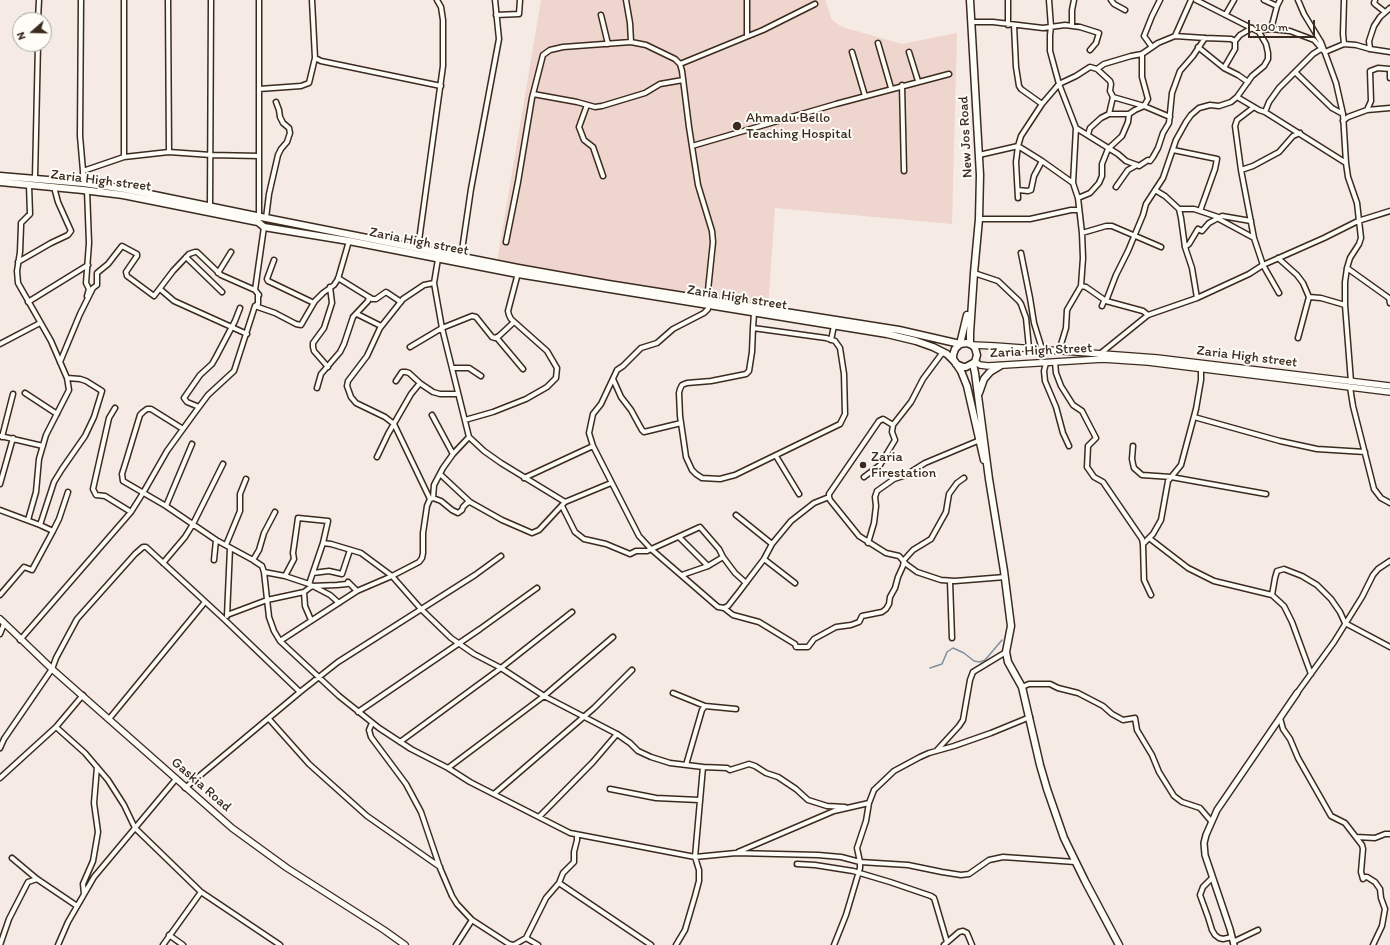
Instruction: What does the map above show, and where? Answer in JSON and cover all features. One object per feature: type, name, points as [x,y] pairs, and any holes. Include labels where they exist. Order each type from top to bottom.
[{"type":"main road","name":"New Jos Road","points":[[970,0],[980,175],[979,219],[970,333],[971,345]]},
{"type":"main road","name":"Zaria High street","points":[[0,176],[83,183],[133,190],[258,222],[264,227],[349,241],[438,259],[608,284],[834,323]]},
{"type":"main road","name":"Zaria High street","points":[[0,182],[87,190],[258,216],[461,257],[518,271]]},
{"type":"main road","name":"New Jos Road","points":[[960,344],[966,323],[970,290],[974,273]]},
{"type":"main road","name":"Zaria High street","points":[[707,302],[754,313],[834,323]]},
{"type":"main road","points":[[834,323],[899,330],[960,344],[971,345],[976,351],[977,355],[974,363],[975,373],[1011,626],[1006,652],[1008,662],[1022,687],[1030,717],[1035,746],[1047,790],[1064,838],[1119,945]]},
{"type":"main road","points":[[834,323],[916,341],[943,352],[959,366],[966,367],[974,363]]},
{"type":"main road","points":[[960,344],[953,352],[956,363],[967,386],[989,479]]},
{"type":"main road","name":"Zaria High Street","points":[[971,345],[1101,354]]},
{"type":"main road","name":"Zaria High street","points":[[1101,354],[1156,358],[1390,392]]},
{"type":"main road","name":"Zaria High Street","points":[[974,363],[984,366],[1000,366],[1082,360],[1110,360]]},
{"type":"main road","name":"Zaria High street","points":[[1110,360],[1148,362],[1350,385],[1390,386]]},
{"type":"main road","points":[[979,402],[980,388],[984,379],[990,372],[1000,366]]},
{"type":"main road","name":"Gaskia Road","points":[[0,619],[20,640],[52,669],[232,828],[287,868],[405,945]]},
{"type":"street","points":[[38,12],[39,0]]},
{"type":"street","points":[[81,0],[80,136],[83,183]]},
{"type":"street","points":[[124,0],[124,157]]},
{"type":"street","points":[[168,0],[169,152]]},
{"type":"street","points":[[210,209],[211,0]]},
{"type":"street","points":[[258,216],[259,0]]},
{"type":"street","points":[[259,90],[301,86],[309,83],[315,58],[312,0]]},
{"type":"street","points":[[418,248],[443,66],[444,33],[441,7],[437,0]]},
{"type":"street","points":[[461,257],[471,190],[499,39],[496,0]]},
{"type":"street","points":[[496,15],[519,14],[520,0]]},
{"type":"street","points":[[626,0],[630,23],[631,42]]},
{"type":"street","points":[[747,0],[747,36]]},
{"type":"street","points":[[1008,0],[1008,25]]},
{"type":"street","points":[[1049,0],[1051,27],[1050,51],[1059,84],[1076,128],[1073,183],[1078,198],[1083,258],[1081,286],[1068,310],[1066,328],[1059,351]]},
{"type":"street","points":[[1072,25],[1074,0]]},
{"type":"street","points":[[1111,0],[1114,4],[1124,10]]},
{"type":"street","points":[[1152,47],[1144,36],[1160,0]]},
{"type":"street","points":[[1176,36],[1191,0]]},
{"type":"street","points":[[1102,306],[1104,301],[1106,301],[1146,204],[1163,178],[1179,133],[1190,115],[1196,110],[1208,106],[1220,106],[1231,102],[1237,97],[1252,76],[1264,66],[1268,56],[1266,44],[1259,32],[1239,23],[1204,2],[1196,0]]},
{"type":"street","points":[[1226,14],[1234,0]]},
{"type":"street","points":[[1264,0],[1277,6]]},
{"type":"street","points":[[1271,29],[1280,0]]},
{"type":"street","points":[[1298,0],[1307,19],[1318,35],[1325,52],[1336,83],[1343,114],[1348,177],[1357,204],[1358,221],[1361,234],[1361,241],[1352,255],[1347,268],[1345,282],[1350,385],[1353,406],[1374,489],[1381,498],[1390,503]]},
{"type":"street","points":[[1344,0],[1344,44]]},
{"type":"street","points":[[1375,0],[1374,3],[1385,12]]},
{"type":"street","points":[[680,64],[763,30],[815,4]]},
{"type":"street","points":[[1370,49],[1369,41],[1374,26],[1390,8]]},
{"type":"street","points":[[602,15],[608,44]]},
{"type":"street","points":[[971,22],[993,22],[1043,28],[1072,25],[1098,32],[1096,43],[1090,50]]},
{"type":"street","points":[[1014,25],[1016,67],[1019,86],[1042,104]]},
{"type":"street","points":[[1224,68],[1235,48],[1235,41],[1240,35],[1252,28]]},
{"type":"street","points":[[1259,32],[1271,29],[1290,31],[1314,40],[1325,52]]},
{"type":"street","points":[[1097,69],[1104,64],[1142,54],[1152,47],[1176,36],[1231,39],[1235,41]]},
{"type":"street","points":[[1116,187],[1125,173],[1137,165],[1139,166],[1152,159],[1170,117],[1172,94],[1180,71],[1193,56],[1205,38]]},
{"type":"street","points":[[506,242],[530,121],[532,94],[541,57],[546,52],[563,47],[631,42],[655,48],[675,59],[680,64],[698,185],[714,242],[707,302],[708,309],[704,313],[673,329],[657,343],[641,348],[617,370],[601,404],[593,414],[591,420],[589,433],[593,446],[639,536],[651,549],[718,607],[724,608],[733,615],[759,622],[796,646],[808,647],[814,638],[825,632],[836,627],[851,625],[859,622],[862,616],[882,612],[886,609],[895,588],[904,560],[913,550],[931,540],[946,512],[949,494],[957,483],[964,478]]},
{"type":"street","points":[[878,43],[891,88]]},
{"type":"street","points":[[1265,112],[1273,95],[1295,72],[1321,49],[1325,52],[1344,44],[1390,52]]},
{"type":"street","points":[[1198,47],[1224,68],[1248,82]]},
{"type":"street","points":[[35,178],[38,52]]},
{"type":"street","points":[[852,52],[865,96]]},
{"type":"street","points":[[909,52],[918,81]]},
{"type":"street","points":[[1088,134],[1090,128],[1101,118],[1109,114],[1129,114],[1144,106],[1148,99],[1142,78],[1142,54]]},
{"type":"street","points":[[315,58],[321,61],[441,86]]},
{"type":"street","points":[[1018,198],[1016,162],[1021,136],[1042,104],[1059,84],[1090,68],[1097,69],[1111,84],[1110,91],[1113,97],[1109,114]]},
{"type":"street","points":[[1367,110],[1371,101],[1370,71],[1378,68],[1390,69],[1390,78]]},
{"type":"street","points":[[1295,72],[1332,108],[1343,114]]},
{"type":"street","points":[[692,146],[891,88],[949,74]]},
{"type":"street","points":[[532,94],[595,107],[616,103],[645,93],[660,84],[683,80]]},
{"type":"street","points":[[902,86],[904,171]]},
{"type":"street","points":[[1113,97],[1144,106],[1170,117]]},
{"type":"street","points":[[1237,97],[1300,133],[1346,163]]},
{"type":"street","points":[[266,218],[269,194],[279,152],[287,142],[290,133],[289,128],[283,124],[276,102]]},
{"type":"street","points":[[587,105],[579,127],[584,140],[593,147],[603,176]]},
{"type":"street","points":[[1254,107],[1237,120],[1235,126],[1241,170],[1254,238],[1263,265],[1279,293]]},
{"type":"street","points":[[1343,121],[1348,117],[1367,110],[1390,108]]},
{"type":"street","points":[[1078,198],[1090,193],[1099,183],[1102,176],[1102,164],[1109,148],[1122,136],[1128,122],[1129,114]]},
{"type":"street","points":[[1076,128],[1088,134],[1126,160],[1137,165]]},
{"type":"street","points":[[1241,170],[1253,166],[1279,152],[1293,136],[1300,133]]},
{"type":"street","points":[[979,155],[1018,146],[1073,183]]},
{"type":"street","points":[[1173,150],[1217,159],[1215,169],[1200,211]]},
{"type":"street","points":[[83,171],[124,157],[169,152],[259,156]]},
{"type":"street","points":[[1018,190],[1031,190],[1034,176],[1042,161]]},
{"type":"street","points":[[28,520],[36,492],[39,458],[46,435],[69,390],[67,378],[51,341],[18,283],[18,262],[22,224],[30,214],[29,185]]},
{"type":"street","points":[[18,262],[70,233],[71,231],[58,202],[54,187]]},
{"type":"street","points":[[84,306],[89,289],[86,284],[88,265],[87,190]]},
{"type":"street","points":[[1155,190],[1165,196],[1178,209],[1181,218],[1185,247],[1192,268],[1197,298]]},
{"type":"street","points":[[1178,209],[1200,211],[1217,218],[1254,238]]},
{"type":"street","points":[[979,219],[1030,218],[1071,210],[1079,210]]},
{"type":"street","points":[[1101,354],[1148,315],[1197,298],[1249,274],[1263,265],[1358,221],[1390,211]]},
{"type":"street","points":[[1185,247],[1189,244],[1198,229],[1202,231],[1209,223],[1217,218],[1224,216],[1251,221]]},
{"type":"street","points":[[1082,233],[1106,226],[1112,226],[1161,247]]},
{"type":"street","points":[[254,290],[264,227]]},
{"type":"street","points":[[255,306],[301,325],[314,303],[334,285],[338,279],[349,241]]},
{"type":"street","points":[[20,640],[131,512],[161,460],[183,429],[208,395],[234,371],[255,306],[258,304],[259,295],[254,290],[227,279],[218,273],[197,252],[193,252],[173,271],[154,296],[127,276],[126,272],[137,254],[122,246],[108,264],[97,272],[97,285],[93,288],[84,306],[60,362]]},
{"type":"street","points":[[218,273],[231,252]]},
{"type":"street","points":[[1021,253],[1034,323],[1042,350]]},
{"type":"street","points":[[186,257],[222,292]]},
{"type":"street","points":[[1278,258],[1297,275],[1309,297],[1298,338]]},
{"type":"street","points":[[438,259],[434,283],[442,328],[470,437],[490,456],[563,504],[575,532],[584,539],[606,544],[630,554],[636,551],[644,552],[700,527],[719,549],[735,573],[746,583]]},
{"type":"street","points":[[274,260],[267,279],[268,281],[314,303]]},
{"type":"street","points":[[28,302],[88,265]]},
{"type":"street","points":[[1347,268],[1390,298],[1390,304]]},
{"type":"street","points":[[465,420],[526,399],[548,387],[556,378],[557,368],[547,351],[511,319],[508,311],[518,271]]},
{"type":"street","points":[[974,273],[998,280],[1019,300],[1026,318],[1029,348]]},
{"type":"street","points":[[338,278],[374,300],[386,292],[400,302]]},
{"type":"street","points":[[434,283],[424,285],[400,302],[381,326],[366,356],[348,381],[347,386],[351,397],[356,403],[385,416],[394,424],[432,498],[441,501],[458,513],[467,503],[470,502]]},
{"type":"street","points":[[1081,286],[1086,287],[1106,301],[1143,311],[1148,315]]},
{"type":"street","points":[[328,367],[314,351],[313,343],[324,328],[332,303],[330,287]]},
{"type":"street","points":[[160,289],[174,301],[247,334]]},
{"type":"street","points":[[317,388],[321,374],[340,352],[354,317],[368,301],[369,297]]},
{"type":"street","points":[[1309,297],[1321,298],[1345,305]]},
{"type":"street","points":[[199,408],[187,402],[184,398],[200,375],[212,364],[235,321],[240,308]]},
{"type":"street","points":[[753,328],[835,341],[840,348],[844,374],[845,414],[843,420],[835,426],[776,456],[728,478],[702,478],[696,474],[686,457],[681,423],[679,393],[682,385],[687,383],[711,380],[742,374],[749,371],[752,352],[753,328],[754,313]]},
{"type":"street","points":[[357,314],[381,326]]},
{"type":"street","points":[[410,347],[442,328],[472,316],[476,317],[492,337],[497,338],[523,369]]},
{"type":"street","points":[[497,338],[514,322]]},
{"type":"street","points":[[0,344],[40,323]]},
{"type":"street","points":[[831,340],[834,323]]},
{"type":"street","points":[[864,477],[880,465],[895,440],[892,432],[893,425],[911,402],[923,379],[943,352]]},
{"type":"street","points":[[1055,362],[1056,373],[1061,386],[1073,405],[1082,411],[1096,438],[1088,446],[1087,467],[1094,477],[1103,482],[1140,535],[1143,544],[1144,580],[1151,595]]},
{"type":"street","points":[[1046,363],[1044,371],[1046,381],[1056,407],[1063,433],[1069,446]]},
{"type":"street","points":[[452,368],[468,368],[481,376]]},
{"type":"street","points":[[1143,544],[1161,520],[1165,494],[1170,477],[1181,465],[1194,417],[1201,380],[1201,369]]},
{"type":"street","points":[[396,381],[402,372],[406,372],[413,376],[426,388],[440,394],[458,394]]},
{"type":"street","points":[[40,525],[54,482],[85,436],[94,417],[102,391],[86,381],[67,378]]},
{"type":"street","points":[[613,379],[621,397],[631,410],[644,432],[681,423]]},
{"type":"street","points":[[377,457],[411,394],[420,383]]},
{"type":"street","points":[[25,393],[57,414]]},
{"type":"street","points":[[12,394],[1,436],[43,446]]},
{"type":"street","points":[[114,408],[109,418],[94,489],[96,494],[105,496],[131,512]]},
{"type":"street","points":[[183,429],[152,409],[147,409],[140,415],[127,458],[122,478],[123,481],[166,506],[216,540],[254,560],[262,566],[272,624],[280,641],[358,712],[400,742],[429,759],[570,834],[695,857],[736,853],[818,855],[841,857],[860,862],[908,865],[961,875],[969,874],[984,863],[995,858],[1004,857],[1075,862]]},
{"type":"street","points":[[432,415],[453,454]]},
{"type":"street","points":[[1194,417],[1280,441],[1317,449],[1365,452]]},
{"type":"street","points":[[893,425],[883,420],[879,421],[829,494],[830,500],[856,532],[868,542],[886,553],[899,556],[906,564],[917,572],[941,580],[1005,577]]},
{"type":"street","points":[[280,641],[357,592],[419,562],[422,558],[423,533],[434,485],[453,454],[470,437]]},
{"type":"street","points":[[0,484],[13,438]]},
{"type":"street","points":[[868,542],[874,523],[876,506],[875,497],[877,491],[894,479],[906,475],[925,463],[980,440]]},
{"type":"street","points":[[166,506],[192,444]]},
{"type":"street","points":[[524,478],[593,446]]},
{"type":"street","points":[[1133,446],[1133,464],[1142,475],[1170,477],[1266,494]]},
{"type":"street","points":[[776,456],[799,494]]},
{"type":"street","points":[[163,563],[185,537],[193,524],[223,464]]},
{"type":"street","points":[[440,474],[470,502],[502,520],[532,533],[539,530],[563,504],[611,483]]},
{"type":"street","points":[[226,545],[240,511],[240,494],[246,479]]},
{"type":"street","points":[[0,595],[24,567],[32,570],[59,519],[68,492]]},
{"type":"street","points":[[724,608],[731,603],[764,559],[772,544],[791,521],[814,503],[829,497]]},
{"type":"street","points":[[0,510],[28,520],[52,531]]},
{"type":"street","points":[[254,560],[259,550],[264,533],[275,512]]},
{"type":"street","points":[[736,515],[772,544]]},
{"type":"street","points":[[227,615],[267,600],[304,592],[311,585],[328,521],[298,518],[293,553],[294,559],[285,576]]},
{"type":"street","points":[[679,537],[708,566]]},
{"type":"street","points":[[1149,538],[1188,568],[1214,581],[1272,595],[1284,606],[1292,622],[1311,674]]},
{"type":"street","points":[[214,560],[216,540]]},
{"type":"street","points":[[322,543],[331,544],[361,553],[392,576],[420,609],[448,634],[474,654],[501,668],[544,696],[616,734],[630,743],[638,751],[670,763],[703,767],[727,768],[730,770],[749,764],[778,777],[796,789],[808,800],[826,806],[845,808]]},
{"type":"street","points":[[0,748],[2,738],[52,669],[56,658],[77,619],[140,548],[146,547],[300,692]]},
{"type":"street","points":[[225,620],[227,615],[230,548]]},
{"type":"street","points":[[313,573],[329,571],[342,574],[350,550]]},
{"type":"street","points":[[185,788],[338,662],[475,575],[501,556]]},
{"type":"street","points":[[682,575],[708,566],[723,557]]},
{"type":"street","points":[[764,559],[795,583]]},
{"type":"street","points":[[1233,941],[1212,878],[1204,848],[1206,835],[1211,821],[1297,693],[1334,642],[1376,572],[1380,567],[1390,561]]},
{"type":"street","points":[[1272,595],[1277,571],[1284,569],[1302,576],[1317,585],[1331,599],[1340,612],[1345,623],[1390,647]]},
{"type":"street","points":[[264,572],[285,576],[311,585],[330,595],[339,603]]},
{"type":"street","points":[[950,580],[952,638]]},
{"type":"street","points":[[311,585],[337,585],[347,584],[348,582],[357,592]]},
{"type":"street","points":[[358,712],[496,619],[537,588]]},
{"type":"street","points":[[304,592],[306,606],[311,620]]},
{"type":"street","points":[[109,719],[206,602]]},
{"type":"street","points":[[400,742],[501,668],[572,612]]},
{"type":"street","points":[[0,634],[4,624]]},
{"type":"street","points":[[448,768],[544,696],[613,637]]},
{"type":"street","points":[[937,751],[963,720],[970,680],[973,672],[1006,652]]},
{"type":"street","points":[[494,794],[594,708],[632,670]]},
{"type":"street","points":[[1022,687],[1029,684],[1050,684],[1058,688],[1075,692],[1103,706],[1112,714],[1123,720],[1135,718],[1137,730],[1152,755],[1159,772],[1174,796],[1182,802],[1200,808],[1211,821]]},
{"type":"street","points":[[674,693],[705,706],[736,709]]},
{"type":"street","points":[[0,778],[56,727],[83,695]]},
{"type":"street","points":[[686,765],[702,710],[705,706]]},
{"type":"street","points":[[834,945],[846,916],[860,868],[857,848],[874,790],[894,771],[920,757],[971,740],[1030,717]]},
{"type":"street","points":[[269,718],[309,764],[367,816],[440,868]]},
{"type":"street","points":[[1280,718],[1283,729]]},
{"type":"street","points":[[372,723],[369,730],[371,737],[406,784],[426,821],[440,868],[454,900],[472,920],[513,945],[526,938],[546,898],[559,883],[563,874],[574,862],[577,835]]},
{"type":"street","points":[[1276,725],[1283,729],[1288,735],[1298,758],[1331,816],[1345,823],[1363,847],[1361,872],[1363,879],[1367,877],[1375,882],[1380,889],[1381,898],[1385,909],[1382,926],[1373,945]]},
{"type":"street","points":[[56,727],[79,747],[97,767],[124,805],[135,828],[201,892],[280,945]]},
{"type":"street","points":[[539,817],[593,762],[616,734]]},
{"type":"street","points":[[84,894],[83,884],[93,861],[98,832],[94,803],[97,767]]},
{"type":"street","points":[[676,945],[685,930],[699,876],[695,857],[703,767]]},
{"type":"street","points":[[58,945],[77,906],[94,877],[176,779]]},
{"type":"street","points":[[610,789],[656,798],[700,800]]},
{"type":"street","points":[[736,853],[771,839],[815,818],[845,808],[869,803]]},
{"type":"street","points":[[1207,815],[1215,814]]},
{"type":"street","points":[[1356,837],[1376,838],[1385,834],[1390,834]]},
{"type":"street","points":[[12,858],[37,879],[77,906]]},
{"type":"street","points":[[797,864],[815,865],[858,873],[890,882],[934,898],[945,944],[959,932],[963,931],[967,933],[972,945]]},
{"type":"street","points":[[1212,878],[1203,887],[1200,896],[1215,935],[1219,938],[1233,941],[1258,930]]},
{"type":"street","points":[[0,945],[9,919],[28,882],[37,879]]},
{"type":"street","points":[[559,883],[651,945]]},
{"type":"street","points":[[163,945],[201,892]]},
{"type":"street","points":[[456,945],[472,920]]},
{"type":"street","points":[[169,935],[183,945]]},
{"type":"street","points":[[526,938],[538,945]]},
{"type":"shaded area","name":"Ahmadu Bello Teaching Hospital","points":[[541,0],[825,0],[832,20],[842,27],[902,44],[957,33],[952,224],[775,208],[768,309],[497,262]]},
{"type":"waterway","points":[[930,668],[942,664],[947,652],[953,648],[964,653],[974,661],[980,662],[985,660],[1002,640]]},
{"type":"place","name":"Ahmadu Bello Teaching Hospital","points":[[737,126]]},
{"type":"place","name":"Zaria Firestation","points":[[863,465]]}]
